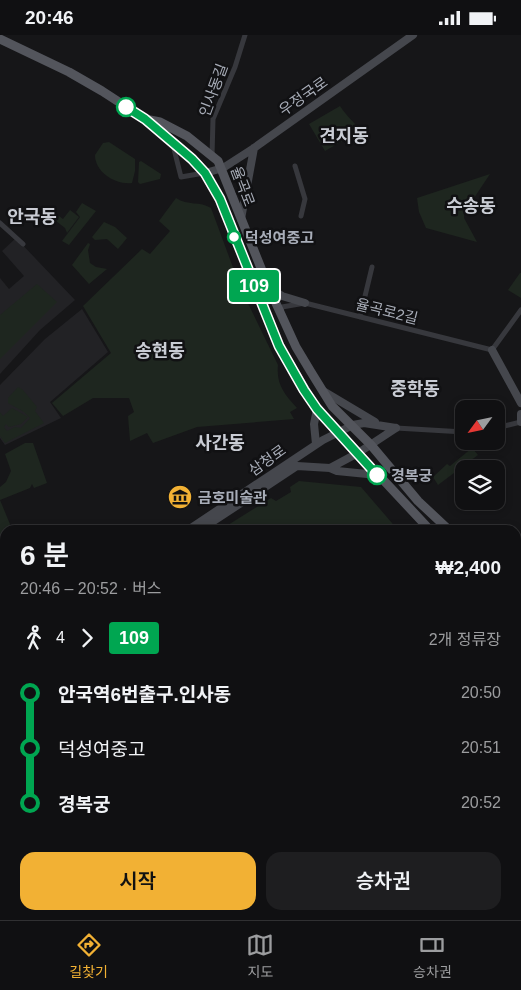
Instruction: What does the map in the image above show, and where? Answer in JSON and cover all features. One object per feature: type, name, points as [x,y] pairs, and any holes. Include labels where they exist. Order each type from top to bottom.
[{"type":"main road","name":"율곡로","points":[[0,39],[69,72],[145,119],[205,173],[220,199],[279,346],[317,409],[425,525]]},
{"type":"main road","name":"율곡로","points":[[145,119],[160,122],[187,135],[212,155],[222,168],[269,288],[296,347],[332,406],[371,445],[418,501],[444,525]]},
{"type":"street","name":"인사동길","points":[[212,155],[213,119],[235,67],[245,35]]},
{"type":"street","name":"우정국로","points":[[205,173],[222,168],[254,148],[413,35]]},
{"type":"street","points":[[172,142],[181,177],[205,173]]},
{"type":"street","points":[[241,219],[254,148]]},
{"type":"street","points":[[295,166],[305,199],[301,216]]},
{"type":"street","points":[[0,223],[23,244]]},
{"type":"street","points":[[360,317],[372,267]]},
{"type":"street","points":[[269,288],[282,296],[305,303]]},
{"type":"street","name":"율곡로2길","points":[[281,313],[282,307],[305,303],[492,350]]},
{"type":"street","points":[[492,350],[521,311]]},
{"type":"street","points":[[492,350],[521,395]]},
{"type":"street","points":[[492,350],[521,403]]},
{"type":"street","points":[[323,391],[377,423],[396,428],[455,431]]},
{"type":"street","points":[[316,444],[314,424],[317,409]]},
{"type":"street","points":[[505,426],[521,422],[521,414]]},
{"type":"street","points":[[352,425],[377,423]]},
{"type":"street","name":"삼청로","points":[[195,525],[316,444],[352,425]]},
{"type":"street","points":[[330,468],[358,453],[396,428]]},
{"type":"street","name":"삼청로","points":[[208,525],[297,466],[330,468],[338,471],[377,475]]},
{"type":"shaded area","points":[[340,106],[360,131],[325,151],[309,124]]},
{"type":"shaded area","points":[[109,142],[135,159],[132,183],[113,180],[98,167],[95,155],[103,143]]},
{"type":"shaded area","points":[[141,161],[161,174],[160,179],[140,184],[138,182],[139,162]]},
{"type":"shaded area","points":[[490,174],[464,213],[464,218],[477,242],[426,228],[419,212],[417,198]]},
{"type":"shaded area","points":[[176,198],[211,208],[241,289],[278,365],[278,378],[282,388],[297,408],[290,412],[294,419],[197,427],[153,443],[147,433],[130,441],[128,416],[134,412],[129,398],[93,398],[63,416],[52,403],[111,353],[83,306],[142,249],[150,254],[170,231],[159,221]]},
{"type":"shaded area","points":[[82,203],[96,211],[69,245],[62,241],[80,217],[76,212]]},
{"type":"shaded area","points":[[51,210],[63,219],[70,210],[79,217],[67,233],[65,228],[47,214]]},
{"type":"shaded area","points":[[104,222],[115,227],[127,238],[118,249],[107,239],[95,240],[92,237]]},
{"type":"shaded area","points":[[16,238],[75,300],[40,330],[0,374],[0,278],[9,289],[24,276],[2,251]]},
{"type":"shaded area","points":[[88,243],[90,244],[88,250],[90,263],[96,267],[107,269],[89,284],[72,265]]},
{"type":"shaded area","points":[[521,273],[521,298],[508,290]]},
{"type":"shaded area","points":[[37,284],[57,302],[0,359],[0,315]]},
{"type":"shaded area","points":[[82,309],[108,352],[50,402],[61,418],[5,445],[0,438],[0,385],[45,339]]},
{"type":"shaded area","points":[[18,387],[23,390],[37,407],[35,411],[44,423],[5,443],[0,436],[0,412],[3,416],[12,408],[28,417],[21,424],[9,427],[6,424],[4,427],[7,431],[15,427],[21,428],[30,418],[24,412],[8,403],[8,398]]},
{"type":"shaded area","points":[[25,443],[33,443],[47,483],[34,488],[32,484],[30,488],[0,500],[0,487],[6,482],[11,471],[5,454]]},
{"type":"shaded area","points":[[470,450],[474,450],[478,455],[471,460],[457,460]]},
{"type":"shaded area","points":[[455,462],[455,472],[438,485],[433,477],[447,464],[450,466]]},
{"type":"shaded area","name":"경복궁","points":[[299,481],[361,487],[394,525],[228,525],[271,498],[276,501],[291,492],[290,487]]},
{"type":"shaded area","points":[[0,500],[10,525],[0,525]]},
{"type":"bus line","name":"109","points":[[126,107],[145,119],[192,159],[205,173],[220,199],[248,273],[279,346],[304,390],[317,409],[377,475]]},
{"type":"place","name":"덕성여중고","points":[[234,237]]},
{"type":"place","name":"경복궁","points":[[377,475]]},
{"type":"place","name":"금호미술관","points":[[180,497]]},
{"type":"district","name":"견지동","points":[[344,136]]},
{"type":"district","name":"수송동","points":[[471,206]]},
{"type":"district","name":"안국동","points":[[32,217]]},
{"type":"district","name":"송현동","points":[[160,351]]},
{"type":"district","name":"중학동","points":[[415,389]]},
{"type":"district","name":"사간동","points":[[220,443]]}]
